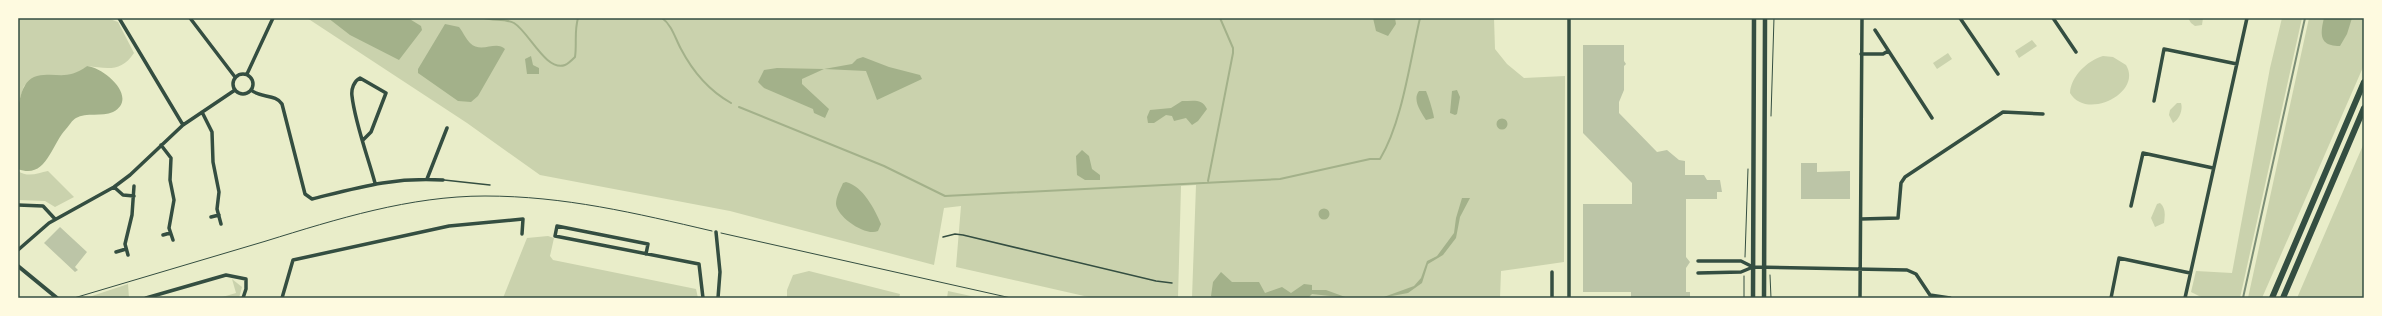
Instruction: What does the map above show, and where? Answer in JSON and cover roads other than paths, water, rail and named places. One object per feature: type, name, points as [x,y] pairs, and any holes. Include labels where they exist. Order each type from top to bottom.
[{"type":"highway","points":[[2272,298],[2364,82]]},
{"type":"highway","points":[[2283,298],[2364,108]]},
{"type":"main road","points":[[1753,298],[1754,18]]},
{"type":"main road","points":[[1764,298],[1766,267],[1765,18]]},
{"type":"street","points":[[119,18],[183,125]]},
{"type":"street","points":[[190,18],[236,77]]},
{"type":"street","points":[[247,74],[273,18]]},
{"type":"street","points":[[1569,18],[1569,298]]},
{"type":"street","points":[[1860,298],[1862,18]]},
{"type":"street","points":[[1960,18],[1998,74]]},
{"type":"street","points":[[2053,18],[2076,52]]},
{"type":"street","points":[[2185,298],[2247,18]]},
{"type":"street","points":[[1875,30],[1932,118]]},
{"type":"street","points":[[2154,101],[2164,49],[2237,64]]},
{"type":"street","points":[[1861,54],[1883,54],[1888,51]]},
{"type":"street","points":[[240,74],[247,74],[253,81],[251,90],[243,94],[235,90],[233,84],[236,77],[240,74]]},
{"type":"street","points":[[363,140],[371,132],[386,93],[360,78],[353,86],[352,95],[363,140],[375,183]]},
{"type":"street","points":[[18,250],[36,233],[55,219],[114,187],[183,125],[235,90]]},
{"type":"street","points":[[251,90],[260,96],[276,98],[282,104],[305,194],[308,198],[312,199],[375,183],[403,179],[443,180]]},
{"type":"street","points":[[202,112],[210,125],[214,140],[213,162],[219,188],[217,209],[221,224]]},
{"type":"street","points":[[1861,219],[1898,218],[1901,183],[1905,177],[2003,112],[2043,114]]},
{"type":"street","points":[[427,179],[447,128]]},
{"type":"street","points":[[161,145],[170,158],[170,180],[174,200],[169,228],[173,240]]},
{"type":"street","points":[[2131,206],[2143,154],[2213,168]]},
{"type":"street","points":[[128,255],[126,249],[134,196],[134,186]]},
{"type":"street","points":[[114,187],[123,195],[134,196]]},
{"type":"street","points":[[18,205],[43,206],[55,219]]},
{"type":"street","points":[[211,217],[219,215]]},
{"type":"street","points":[[282,298],[293,260],[449,226],[523,219],[522,234]]},
{"type":"street","points":[[646,254],[648,244],[557,226],[555,236],[646,254],[699,264],[704,298]]},
{"type":"street","points":[[716,232],[720,272],[718,298]]},
{"type":"street","points":[[163,235],[170,233]]},
{"type":"street","points":[[116,252],[126,249]]},
{"type":"street","points":[[2111,298],[2120,258],[2190,273]]},
{"type":"street","points":[[1698,261],[1745,263],[1753,267]]},
{"type":"street","points":[[18,266],[57,298]]},
{"type":"street","points":[[1698,273],[1744,271],[1753,267],[1860,268],[1912,271],[1930,295],[1950,298]]},
{"type":"street","points":[[1552,272],[1552,298]]},
{"type":"street","points":[[146,298],[226,275],[246,279],[243,298]]},
{"type":"lane","points":[[443,180],[490,185]]},
{"type":"lane","points":[[943,237],[955,234],[963,235],[1156,281],[1172,283]]},
{"type":"waterway","points":[[484,18],[511,21],[526,34],[544,57],[551,63],[558,66],[565,65],[575,57],[576,28],[578,18]]},
{"type":"waterway","points":[[662,18],[671,28],[679,45],[696,73],[708,86],[731,103]]},
{"type":"waterway","points":[[1208,181],[1233,53],[1233,48],[1220,18]]},
{"type":"waterway","points":[[739,107],[884,166],[945,196],[1280,179],[1370,159],[1380,159],[1388,144],[1400,110],[1420,18]]},
{"type":"railway","points":[[2243,298],[2305,18]]}]
